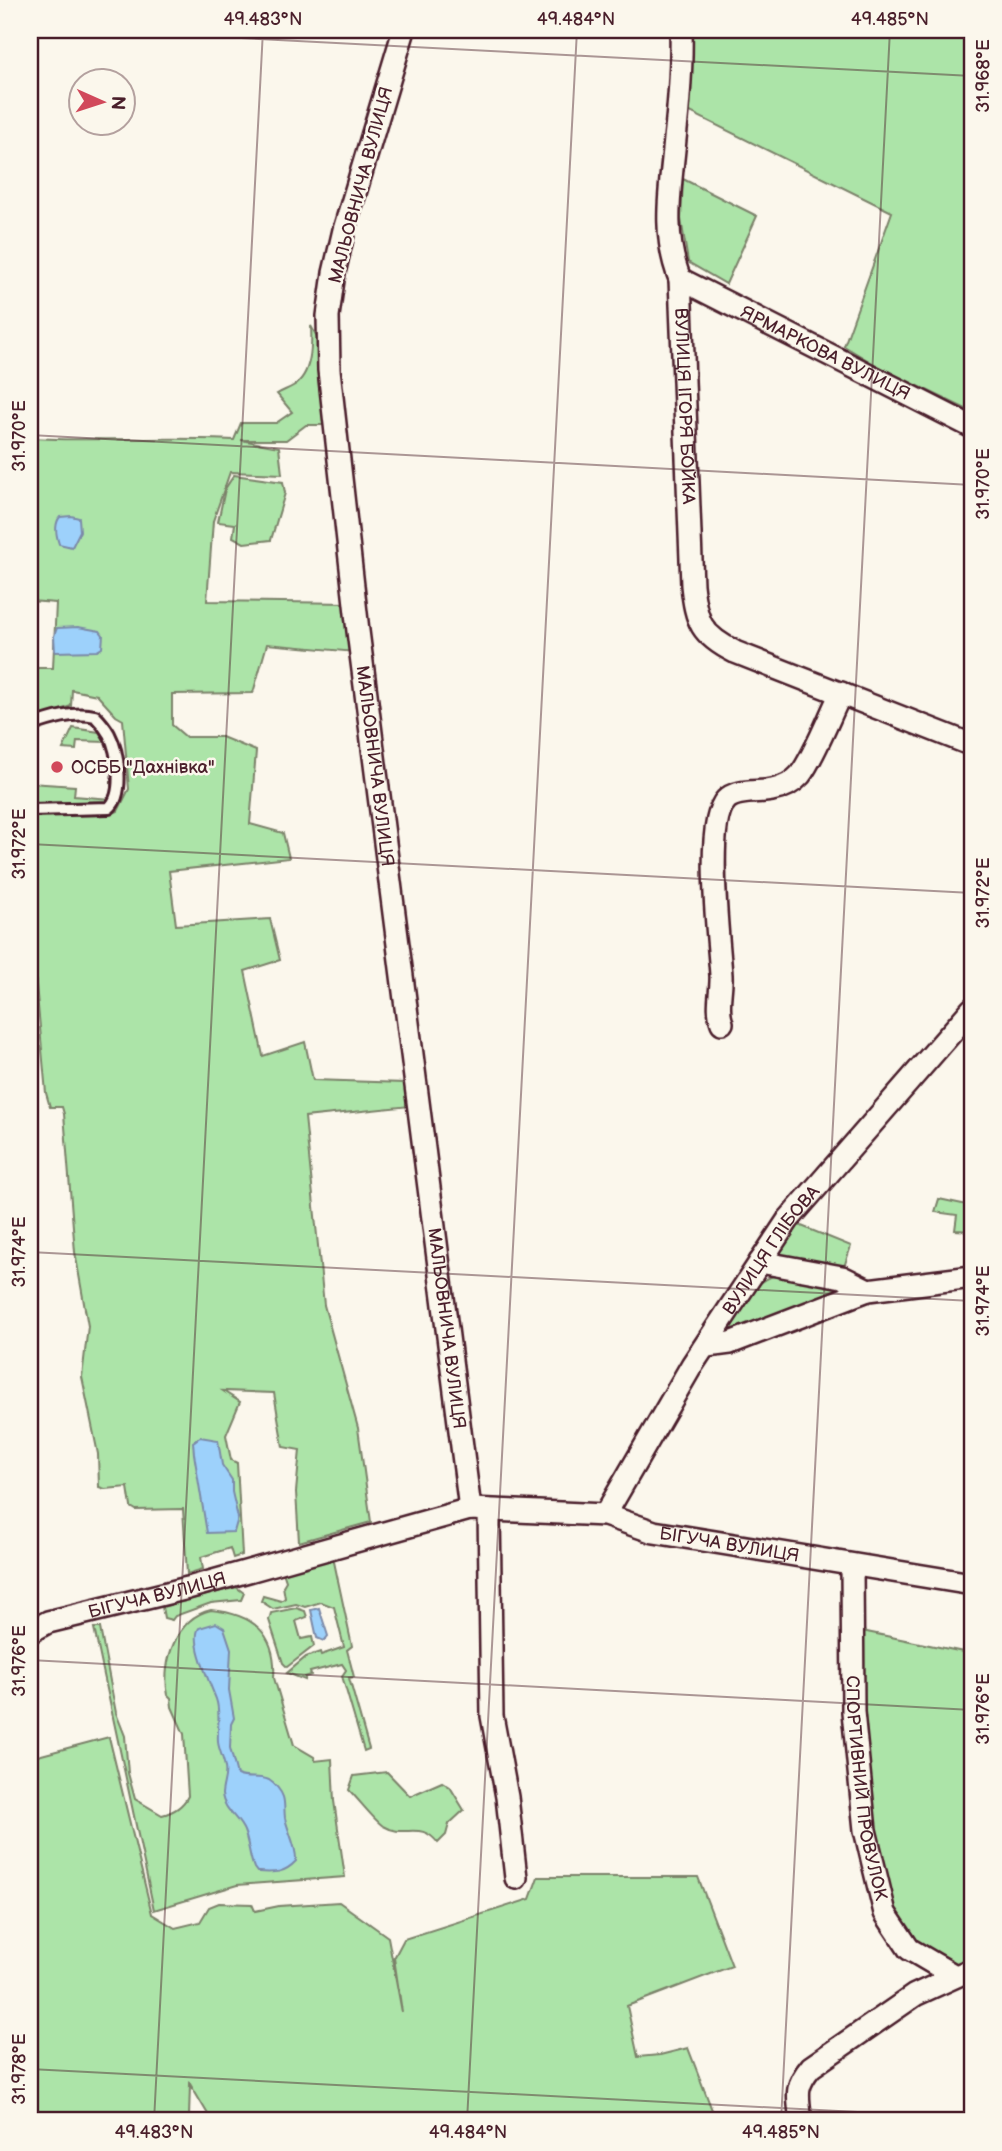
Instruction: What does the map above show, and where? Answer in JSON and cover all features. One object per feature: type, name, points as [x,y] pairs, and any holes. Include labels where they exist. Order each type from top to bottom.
[{"type":"street","name":"МАЛЬОВНИЧА ВУЛИЦЯ","points":[[404,30],[344,230],[334,274],[328,316],[329,370],[357,618],[479,1510]]},
{"type":"street","name":"ВУЛИЦЯ ІГОРЯ БОЙКА","points":[[681,30],[678,115],[668,215],[671,258],[680,279],[692,585],[696,617],[705,632],[726,648],[972,745]]},
{"type":"street","name":"ЯРМАРКОВА ВУЛИЦЯ","points":[[680,279],[972,427]]},
{"type":"street","points":[[722,1023],[715,884],[718,814],[725,800],[730,797],[777,789],[795,779],[804,768],[841,693]]},
{"type":"street","name":"ВУЛИЦЯ ГЛІБОВА","points":[[605,1516],[692,1365],[788,1220],[972,1009]]},
{"type":"street","points":[[760,1262],[842,1277],[868,1290]]},
{"type":"street","points":[[707,1346],[730,1343],[868,1290],[972,1277]]},
{"type":"street","name":"БІГУЧА ВУЛИЦЯ","points":[[30,1632],[48,1622],[188,1588],[479,1510],[605,1516],[654,1532],[972,1584]]},
{"type":"street","points":[[479,1510],[492,1716],[507,1797],[516,1878]]},
{"type":"street","name":"СПОРТИВНИЙ ПРОВУЛОК","points":[[852,1565],[853,1713],[865,1829],[885,1913],[909,1949],[964,1972]]},
{"type":"street","name":"СПОРТИВНИЙ ПРОВУЛОК","points":[[801,2121],[797,2090],[811,2067],[915,1995],[964,1972]]},
{"type":"lane","points":[[30,726],[65,716],[95,716],[111,738],[120,783],[114,803],[108,808],[30,810]]},
{"type":"green space","points":[[689,30],[972,30],[972,412],[879,367],[844,346],[892,212],[688,111]]},
{"type":"green space","points":[[683,179],[757,216],[726,284],[688,262],[681,219]]},
{"type":"green space","points":[[311,326],[321,344],[328,409],[324,425],[306,425],[286,440],[241,440],[279,447],[282,474],[230,472],[213,521],[207,601],[349,603],[355,652],[267,644],[253,693],[172,694],[172,725],[186,737],[222,737],[256,751],[250,824],[283,833],[289,858],[169,871],[176,925],[270,919],[280,960],[245,971],[263,1056],[305,1042],[313,1080],[405,1083],[411,1106],[305,1117],[324,1305],[358,1428],[371,1522],[299,1542],[296,1492],[300,1450],[283,1447],[274,1393],[223,1391],[240,1402],[226,1435],[231,1460],[237,1463],[242,1555],[233,1558],[230,1548],[201,1557],[203,1569],[187,1574],[183,1509],[136,1510],[131,1507],[128,1487],[99,1487],[98,1454],[82,1377],[88,1326],[75,1252],[64,1114],[62,1107],[50,1107],[46,1093],[30,919],[30,814],[109,815],[118,811],[129,789],[123,720],[97,695],[72,690],[71,706],[30,721],[30,668],[53,668],[56,603],[30,601],[30,438],[234,440],[241,423],[276,423],[292,412],[277,394],[293,386],[304,375],[311,350]]},
{"type":"green space","points":[[234,475],[283,482],[285,493],[271,540],[244,543],[233,537],[235,524],[218,522],[225,489]]},
{"type":"green space","points":[[73,728],[99,732],[105,742],[77,741],[76,750],[63,749]]},
{"type":"green space","points":[[111,780],[118,780],[114,800],[107,805],[30,807],[30,783],[75,786],[74,796],[111,799]]},
{"type":"green space","points":[[939,1199],[972,1206],[972,1231],[955,1230],[957,1215],[935,1212]]},
{"type":"green space","points":[[794,1223],[851,1246],[845,1264],[838,1271],[781,1256],[779,1246]]},
{"type":"green space","points":[[781,1273],[835,1285],[837,1288],[835,1292],[757,1326],[730,1335],[725,1331],[741,1303],[753,1289],[761,1282]]},
{"type":"green space","points":[[333,1557],[352,1646],[347,1650],[354,1677],[349,1678],[369,1749],[364,1751],[342,1676],[346,1670],[342,1664],[310,1672],[311,1675],[305,1677],[305,1680],[287,1673],[306,1657],[344,1647],[334,1607],[321,1602],[305,1607],[296,1604],[273,1609],[261,1601],[263,1596],[281,1601],[285,1598],[283,1586],[286,1581],[283,1572]]},
{"type":"green space","points":[[236,1587],[244,1593],[241,1600],[211,1603],[175,1616],[172,1620],[164,1618],[162,1607]]},
{"type":"green space","points":[[296,1608],[305,1611],[307,1617],[296,1621],[301,1639],[312,1637],[314,1646],[287,1667],[283,1663],[269,1620],[271,1613]]},
{"type":"green space","points":[[211,1610],[239,1616],[259,1629],[271,1649],[274,1678],[294,1745],[314,1757],[315,1761],[332,1759],[334,1801],[345,1877],[237,1885],[154,1910],[94,1628],[100,1628],[116,1713],[125,1736],[128,1773],[135,1799],[162,1815],[178,1808],[188,1796],[184,1734],[172,1707],[166,1682],[169,1656],[180,1632],[189,1622]]},
{"type":"green space","points":[[862,1631],[972,1656],[972,1958],[951,1967],[903,1935],[881,1882],[862,1737]]},
{"type":"green space","points":[[109,1737],[152,1914],[175,1928],[200,1922],[209,1907],[219,1903],[252,1904],[255,1911],[279,1906],[339,1902],[388,1937],[402,2012],[394,1958],[404,1939],[530,1899],[538,1877],[698,1877],[732,1966],[627,2006],[638,2057],[688,2048],[712,2110],[707,2121],[212,2121],[190,2084],[189,2118],[179,2121],[30,2121],[30,1758]]},
{"type":"green space","points":[[387,1772],[410,1796],[442,1782],[450,1787],[464,1810],[449,1824],[446,1835],[438,1843],[425,1832],[391,1830],[383,1826],[349,1790],[354,1776]]},
{"type":"water","points":[[60,517],[79,518],[80,531],[72,547],[59,544],[56,530]]},
{"type":"water","points":[[78,627],[100,631],[103,635],[102,648],[97,651],[55,652],[54,636],[57,628]]},
{"type":"water","points":[[200,1437],[218,1440],[222,1465],[232,1480],[238,1518],[234,1532],[207,1533],[193,1442]]},
{"type":"water","points":[[319,1608],[328,1636],[324,1641],[317,1638],[311,1610]]},
{"type":"water","points":[[216,1623],[224,1628],[231,1649],[229,1690],[234,1718],[231,1724],[230,1748],[237,1775],[269,1780],[279,1789],[284,1799],[285,1818],[296,1861],[278,1872],[257,1872],[244,1831],[223,1800],[225,1771],[218,1742],[219,1715],[197,1642],[199,1628]]},
{"type":"place","name":"ОСББ \"Дахнівка\"","points":[[57,767]]}]
